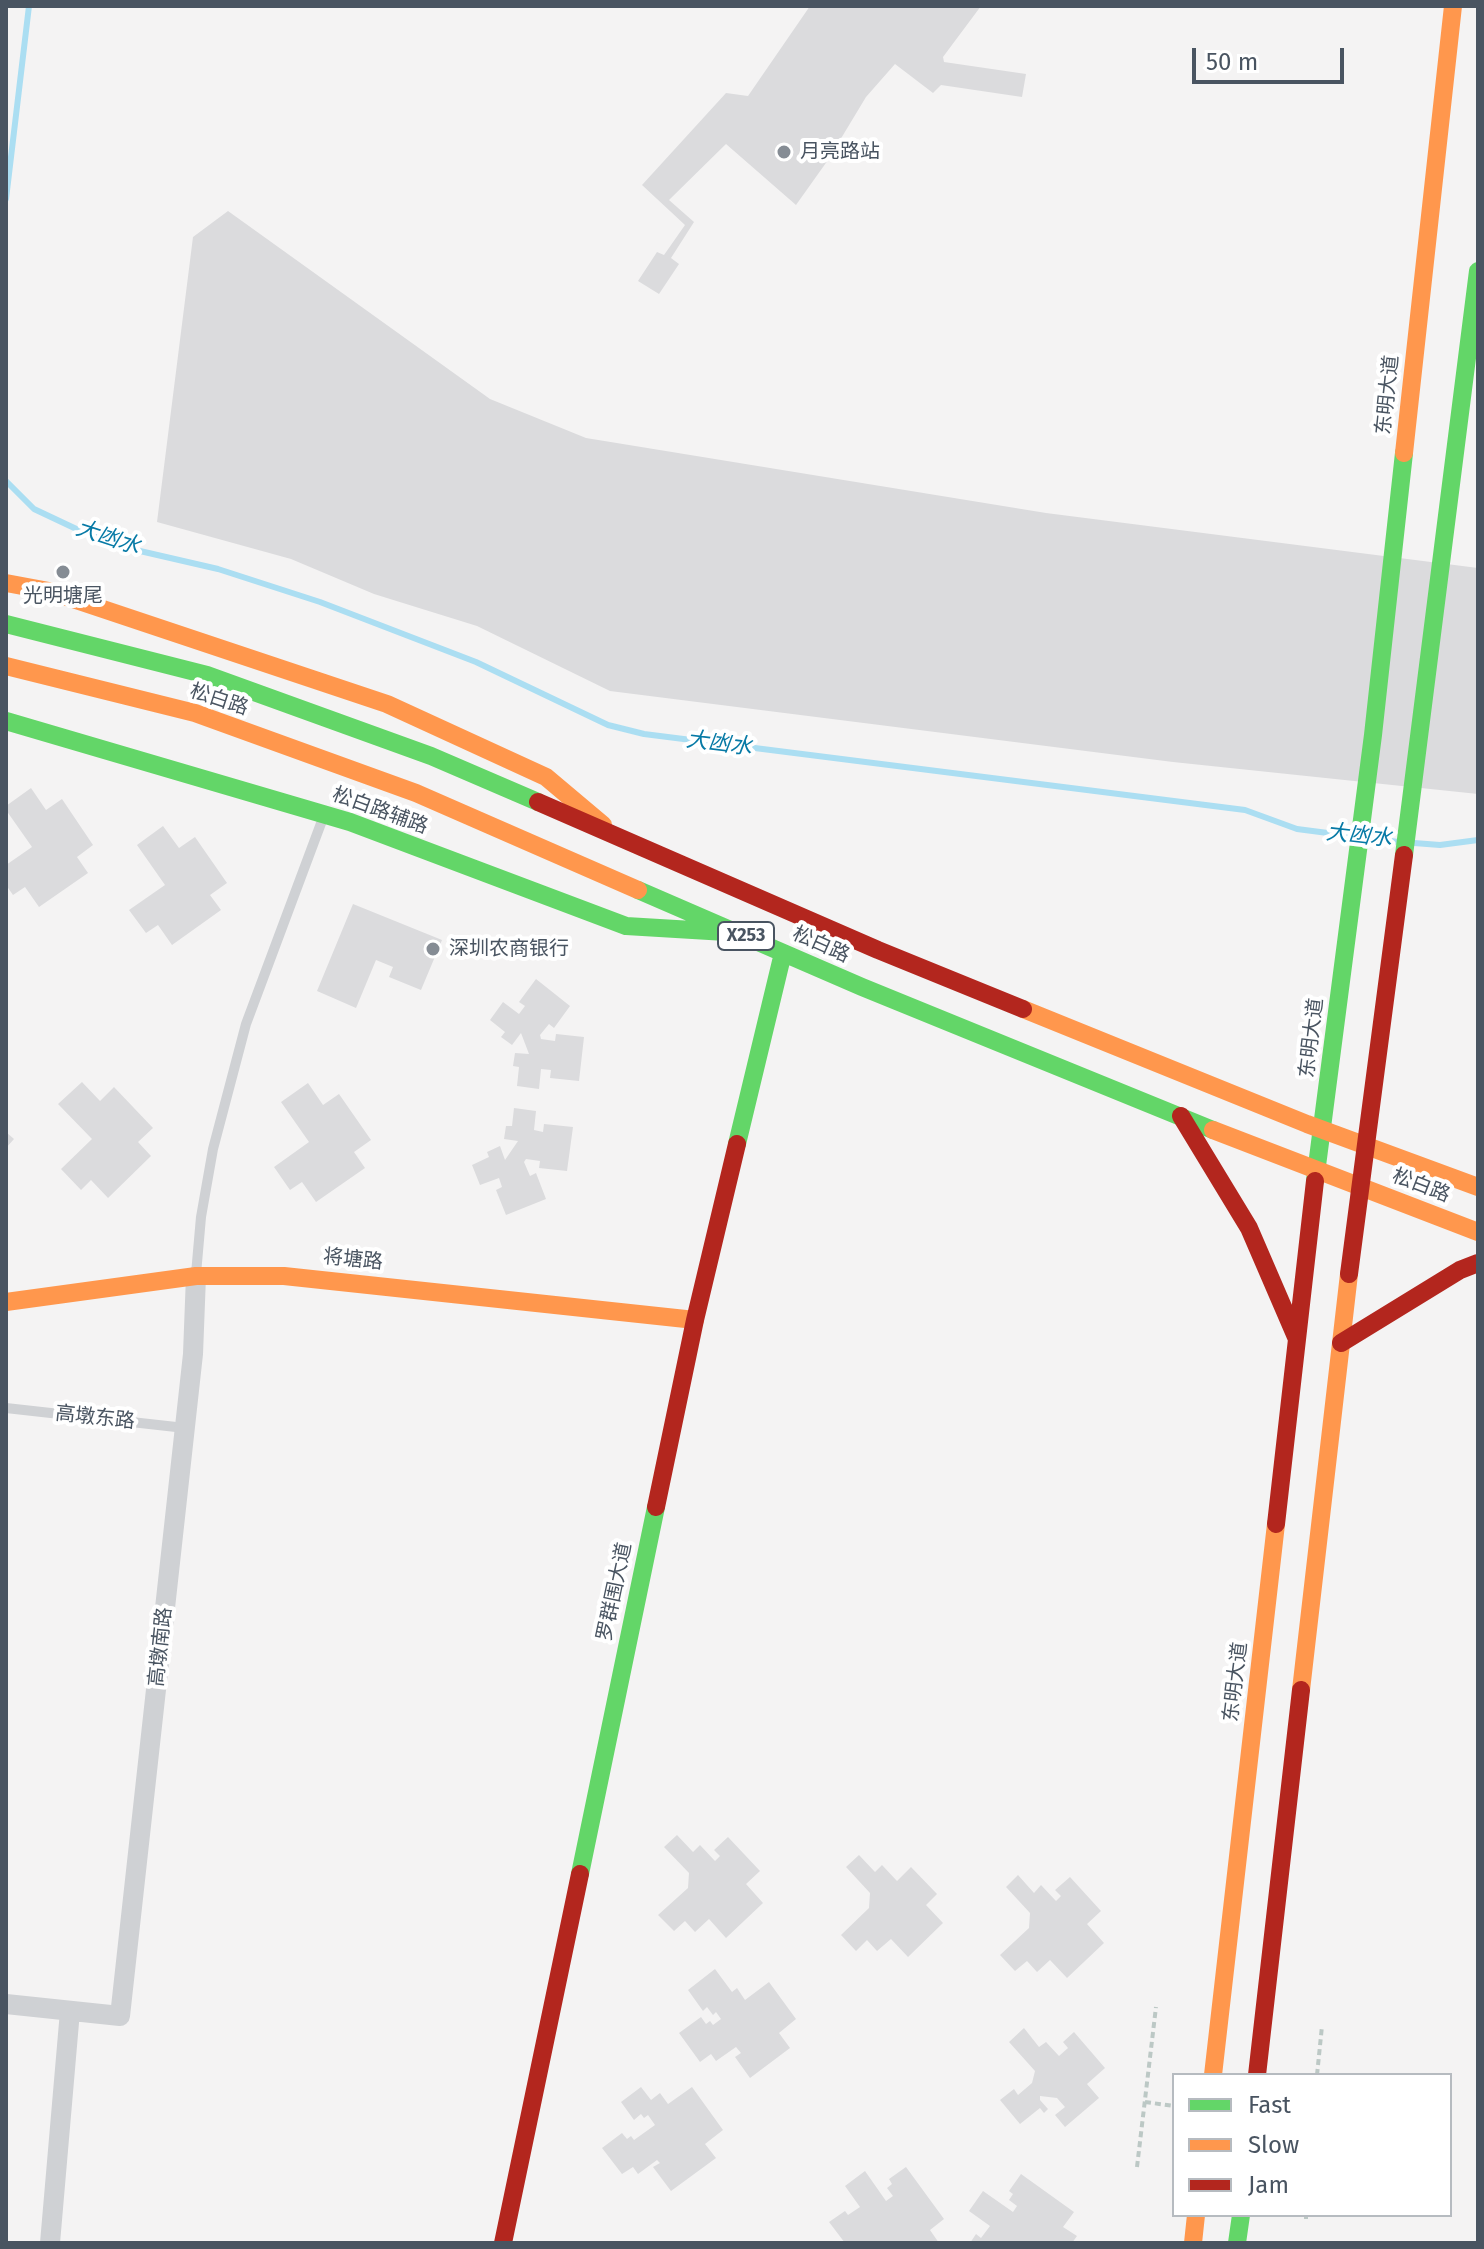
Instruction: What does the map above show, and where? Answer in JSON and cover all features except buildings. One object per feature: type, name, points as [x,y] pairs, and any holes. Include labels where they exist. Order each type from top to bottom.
[{"type":"main road","name":"东明大道","points":[[1213,2073],[1316,1170],[1373,735],[1453,6]]},
{"type":"main road","points":[[1257,2073],[1341,1343],[1478,271]]},
{"type":"main road","points":[[6,583],[49,591],[387,704],[546,777],[617,837]]},
{"type":"main road","name":"松白路","points":[[6,624],[207,675],[431,756],[893,956],[1322,1130],[1478,1187]]},
{"type":"main road","name":"松白路","points":[[6,666],[195,713],[386,783],[783,953],[1181,1116],[1478,1232]]},
{"type":"main road","name":"松白路辅路","points":[[6,721],[324,814],[626,926],[738,933]]},
{"type":"main road","name":"罗群围大道","points":[[503,2243],[695,1320],[783,953]]},
{"type":"main road","points":[[1181,1116],[1249,1228],[1297,1338]]},
{"type":"main road","points":[[1341,1343],[1460,1270],[1478,1263]]},
{"type":"main road","name":"将塘路","points":[[6,1302],[196,1276],[284,1276],[695,1320]]},
{"type":"main road","points":[[1193,2243],[1196,2217]]},
{"type":"main road","points":[[1237,2243],[1241,2217]]},
{"type":"street","name":"高墩南路","points":[[70,2011],[120,2016],[193,1354],[196,1276]]},
{"type":"street","points":[[6,2004],[70,2011],[50,2243]]},
{"type":"lane","points":[[196,1276],[201,1217],[213,1149],[246,1024],[324,814]]},
{"type":"lane","name":"高墩东路","points":[[6,1408],[185,1428]]},
{"type":"path","points":[[1137,2167],[1156,2007]]},
{"type":"path","points":[[1317,2073],[1322,2026]]},
{"type":"path","points":[[1145,2102],[1172,2106]]},
{"type":"waterway","name":"大凼水","points":[[6,199],[29,6]]},
{"type":"waterway","name":"大凼水","points":[[6,481],[34,509],[87,534],[140,551],[218,569],[320,602],[476,662],[608,725],[644,734],[1245,810],[1297,829],[1351,836]]},
{"type":"waterway","name":"大凼水","points":[[1366,838],[1399,842]]},
{"type":"waterway","name":"大凼水","points":[[1414,843],[1440,845],[1478,840]]},
{"type":"traffic: fast","points":[[1404,855],[1478,271]]},
{"type":"traffic: fast","points":[[1315,1181],[1373,735],[1404,453]]},
{"type":"traffic: fast","points":[[6,624],[207,675],[431,756],[538,802]]},
{"type":"traffic: fast","points":[[6,721],[350,822],[626,926],[726,932]]},
{"type":"traffic: fast","points":[[638,890],[862,987],[1213,1130]]},
{"type":"traffic: fast","points":[[737,1144],[783,953]]},
{"type":"traffic: fast","points":[[580,1874],[656,1507]]},
{"type":"traffic: fast","points":[[1237,2243],[1241,2217]]},
{"type":"traffic: slow","points":[[1404,453],[1453,6]]},
{"type":"traffic: slow","points":[[6,583],[49,591],[387,704],[546,777],[603,825]]},
{"type":"traffic: slow","points":[[6,666],[195,713],[416,793],[638,890]]},
{"type":"traffic: slow","points":[[1023,1009],[1307,1124],[1478,1187]]},
{"type":"traffic: slow","points":[[1213,1130],[1478,1232]]},
{"type":"traffic: slow","points":[[1301,1690],[1349,1274]]},
{"type":"traffic: slow","points":[[6,1302],[196,1276],[284,1276],[695,1320]]},
{"type":"traffic: slow","points":[[1213,2073],[1276,1524]]},
{"type":"traffic: slow","points":[[1193,2243],[1196,2217]]},
{"type":"traffic: jam","points":[[538,802],[878,950],[1023,1009]]},
{"type":"traffic: jam","points":[[1349,1274],[1404,855]]},
{"type":"traffic: jam","points":[[1181,1116],[1249,1228],[1296,1337]]},
{"type":"traffic: jam","points":[[656,1507],[695,1320],[737,1144]]},
{"type":"traffic: jam","points":[[1276,1524],[1315,1181]]},
{"type":"traffic: jam","points":[[1341,1343],[1460,1270],[1478,1263]]},
{"type":"traffic: jam","points":[[1257,2073],[1301,1690]]},
{"type":"traffic: jam","points":[[503,2243],[580,1874]]},
{"type":"place","name":"月亮路站","points":[[784,152]]},
{"type":"place","name":"光明塘尾","points":[[63,572]]},
{"type":"place","name":"深圳农商银行","points":[[433,949]]}]
